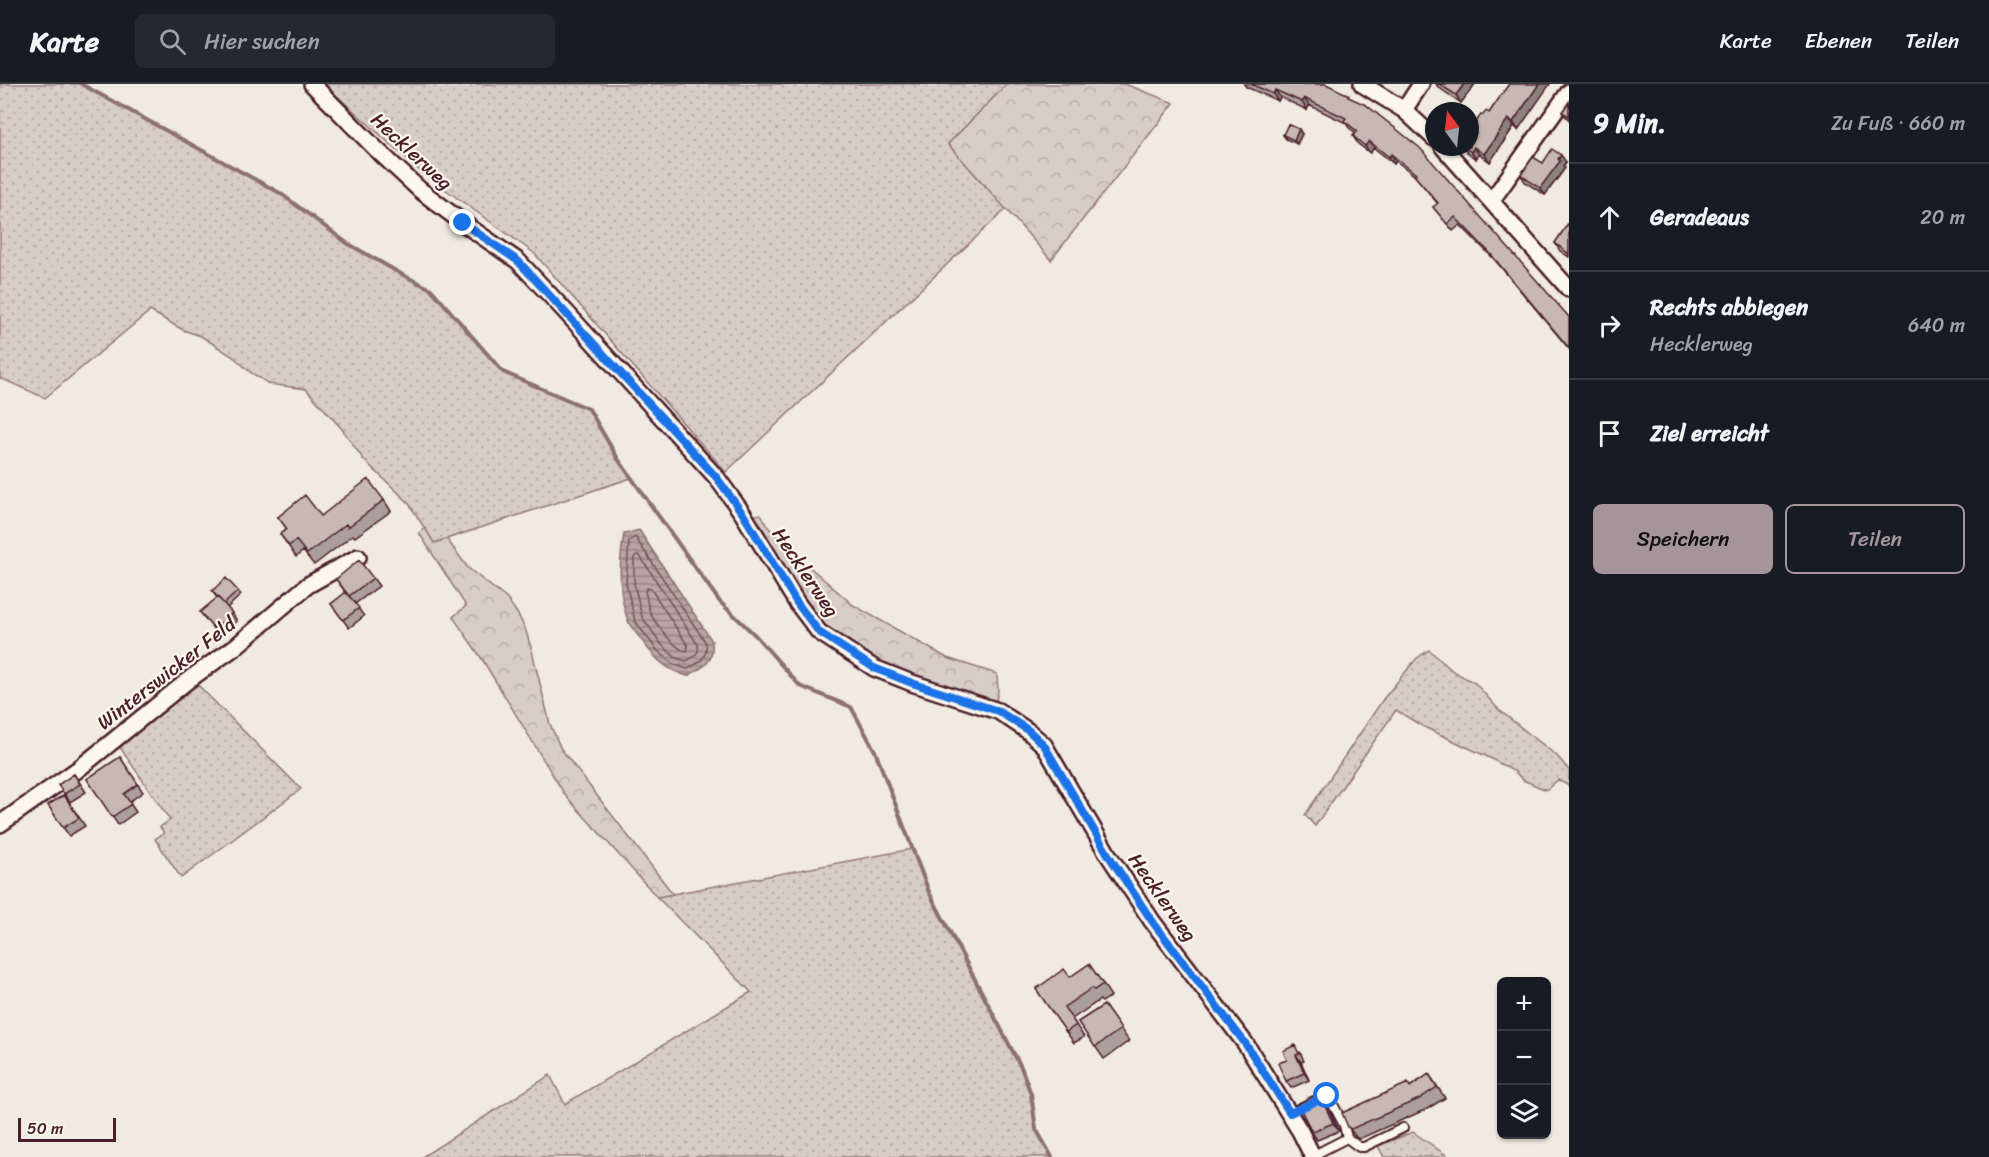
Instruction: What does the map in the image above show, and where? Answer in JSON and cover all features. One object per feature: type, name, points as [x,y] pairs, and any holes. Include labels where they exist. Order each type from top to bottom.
[{"type":"street","name":"Hecklerweg","points":[[312,84],[420,190],[518,261],[565,311],[717,478],[743,514],[797,603],[819,632],[874,668],[998,711],[1028,730],[1044,745],[1109,856],[1152,921],[1245,1043],[1290,1113],[1313,1156]]},
{"type":"street","points":[[1362,84],[1404,110],[1425,130]]},
{"type":"street","points":[[1404,110],[1421,84]]},
{"type":"street","points":[[1492,200],[1569,92]]},
{"type":"street","points":[[1451,156],[1569,289]]},
{"type":"street","name":"Winterswicker Feld","points":[[0,824],[77,770],[191,678],[235,647],[308,585],[358,556]]},
{"type":"lane","points":[[1290,1113],[1324,1096],[1329,1097],[1344,1125],[1347,1138],[1359,1147],[1364,1147],[1403,1128]]},
{"type":"lane","points":[[1313,1156],[1347,1138]]},
{"type":"green space","points":[[0,84],[81,84],[280,193],[347,243],[431,289],[503,372],[589,409],[631,478],[434,543],[408,502],[364,460],[342,429],[306,389],[269,384],[201,336],[183,330],[150,311],[45,398],[0,378]]},
{"type":"green space","points":[[324,84],[1007,84],[948,144],[1006,209],[726,472],[534,253],[421,172]]},
{"type":"green space","points":[[1007,84],[1125,84],[1174,103],[1051,260],[948,144]]},
{"type":"green space","points":[[761,514],[769,528],[789,549],[853,605],[947,658],[997,674],[998,691],[995,706],[861,656],[814,619],[752,516]]},
{"type":"green space","points":[[425,528],[434,543],[447,539],[468,568],[507,599],[517,613],[525,628],[550,724],[561,749],[673,894],[657,897],[565,795],[482,659],[453,617],[466,606],[419,533]]},
{"type":"green space","points":[[1429,650],[1454,672],[1475,683],[1499,710],[1557,756],[1569,770],[1569,786],[1558,780],[1546,790],[1523,780],[1515,772],[1490,758],[1422,726],[1396,710],[1315,826],[1305,815],[1384,698],[1416,659]]},
{"type":"green space","points":[[194,681],[301,789],[181,878],[155,839],[164,833],[160,827],[170,820],[117,743]]},
{"type":"green space","points":[[912,849],[929,892],[1021,1067],[1031,1094],[1036,1129],[1052,1157],[422,1157],[550,1075],[565,1104],[751,992],[657,897]]},
{"type":"green space","points":[[1413,1132],[1449,1157],[1384,1157],[1378,1146]]},
{"type":"water","points":[[639,530],[712,641],[710,659],[699,670],[687,676],[667,667],[657,659],[632,628],[625,613],[620,579],[624,534]]},
{"type":"building","points":[[1251,84],[1326,84],[1366,105],[1420,148],[1569,317],[1569,348],[1489,252],[1455,217],[1447,224],[1433,207],[1438,203],[1414,175],[1416,174],[1391,154],[1389,157],[1369,141],[1365,146],[1353,136],[1357,131],[1344,121],[1346,118],[1304,98],[1302,102],[1275,90],[1273,94]]},
{"type":"building","points":[[1439,84],[1464,84],[1456,95]]},
{"type":"building","points":[[1509,84],[1539,84],[1513,122],[1508,119],[1484,154],[1479,150],[1479,117],[1486,111],[1489,113]]},
{"type":"building","points":[[1569,102],[1569,116],[1562,112]]},
{"type":"building","points":[[1288,124],[1299,129],[1294,140],[1283,135]]},
{"type":"building","points":[[1552,149],[1561,155],[1558,159],[1560,161],[1540,188],[1521,175],[1533,157],[1543,163]]},
{"type":"building","points":[[1569,222],[1569,254],[1555,243]]},
{"type":"building","points":[[368,479],[384,500],[348,527],[346,524],[307,554],[296,540],[289,546],[280,534],[287,529],[278,517],[305,495],[321,516]]},
{"type":"building","points":[[359,560],[373,578],[349,596],[336,579]]},
{"type":"building","points":[[226,578],[238,591],[224,604],[212,591]]},
{"type":"building","points":[[346,592],[359,608],[343,620],[331,604]]},
{"type":"building","points":[[218,597],[232,613],[223,623],[214,628],[200,612]]},
{"type":"building","points":[[120,757],[138,784],[124,794],[131,804],[112,817],[87,779]]},
{"type":"building","points":[[74,774],[80,784],[64,794],[58,785]]},
{"type":"building","points":[[64,795],[79,818],[63,828],[48,805]]},
{"type":"building","points":[[1089,964],[1103,984],[1094,990],[1092,988],[1064,1007],[1076,1025],[1066,1032],[1036,989],[1064,969],[1070,977]]},
{"type":"building","points":[[1104,1005],[1121,1029],[1095,1047],[1078,1022]]},
{"type":"building","points":[[1295,1045],[1299,1054],[1296,1055],[1304,1073],[1286,1081],[1278,1063],[1287,1060],[1283,1051]]},
{"type":"building","points":[[1429,1074],[1437,1087],[1419,1099],[1351,1129],[1348,1127],[1342,1113],[1408,1083],[1410,1087]]},
{"type":"building","points":[[1319,1094],[1333,1123],[1312,1132],[1301,1110],[1299,1111],[1295,1106]]},
{"type":"waterway","points":[[81,84],[280,193],[347,243],[431,289],[503,372],[589,409],[618,459],[720,602],[756,636],[800,686],[851,707],[875,751],[929,892],[1021,1067],[1031,1094],[1036,1129],[1052,1157]]},
{"type":"route","points":[[463,223],[518,261],[717,478],[743,514],[797,603],[819,632],[844,651],[874,668],[998,711],[1028,730],[1044,745],[1109,856],[1152,921],[1245,1043],[1290,1113],[1327,1096]]}]
